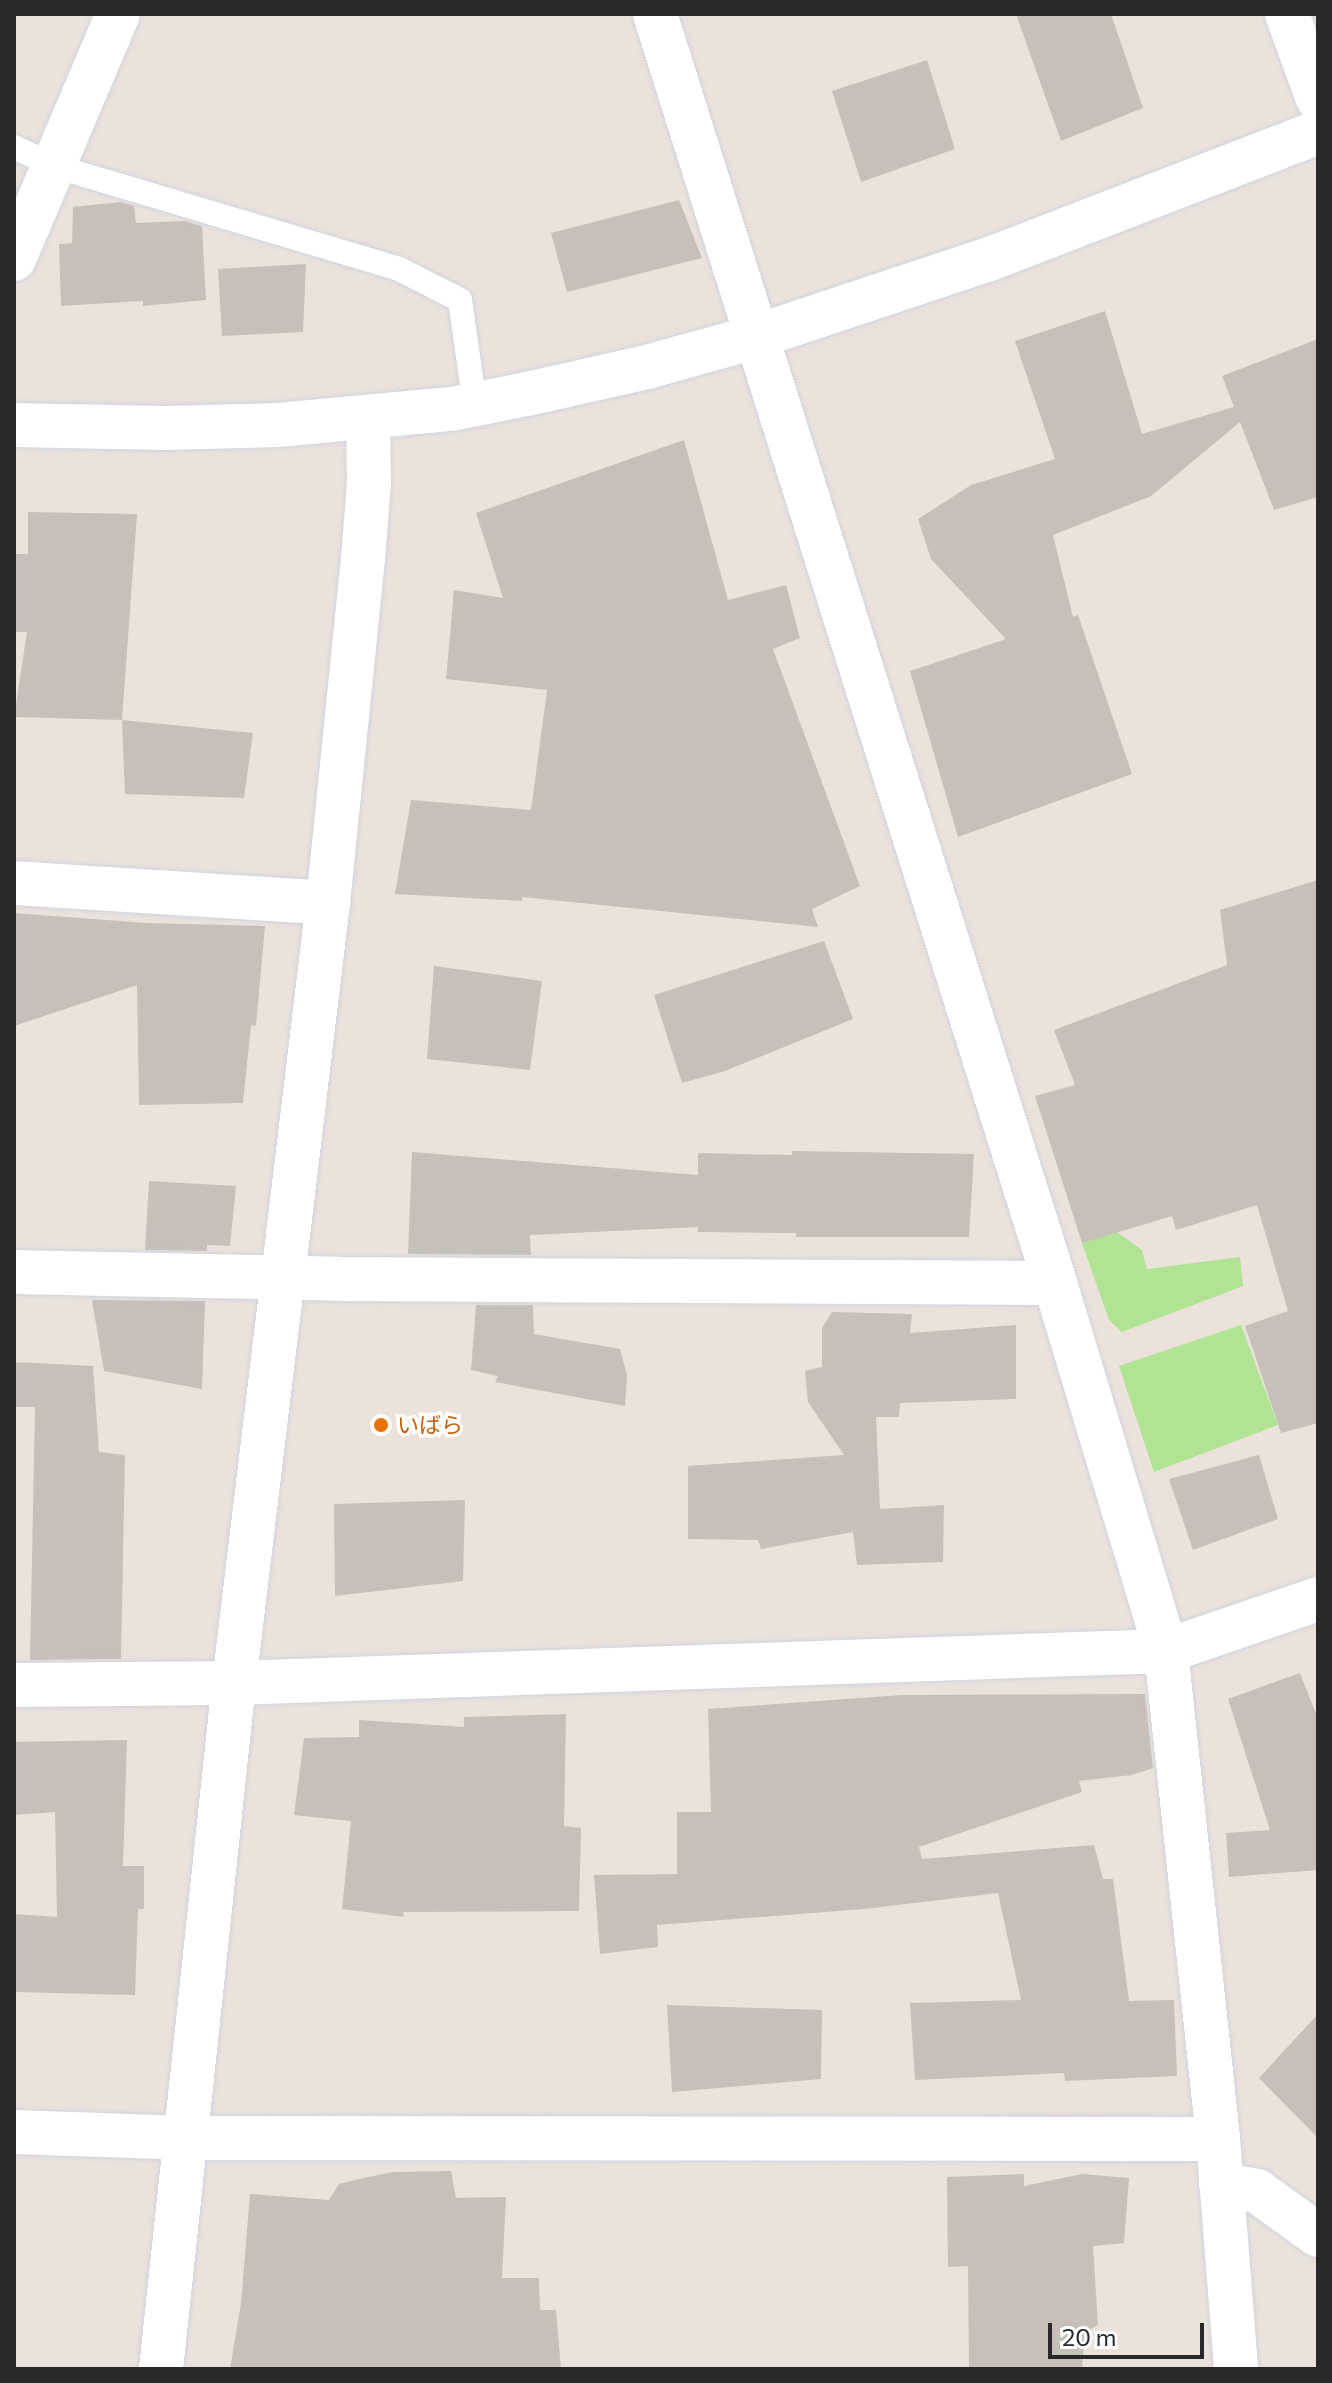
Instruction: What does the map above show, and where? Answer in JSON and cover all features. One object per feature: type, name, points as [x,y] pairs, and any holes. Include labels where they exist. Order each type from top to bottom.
[{"type":"street","points":[[14,259],[118,14]]},
{"type":"street","points":[[655,14],[1055,1283],[1166,1651],[1218,2139],[1236,2369]]},
{"type":"street","points":[[1287,14],[1318,99]]},
{"type":"street","points":[[14,425],[165,428],[368,418],[475,405],[647,367],[758,336],[987,260],[1318,132]]},
{"type":"street","points":[[161,2369],[188,2138],[234,1683],[328,903],[363,559],[369,482],[368,418]]},
{"type":"street","points":[[14,883],[328,903]]},
{"type":"street","points":[[14,1272],[283,1278],[1055,1283]]},
{"type":"street","points":[[14,1685],[234,1683],[1166,1651],[1318,1599]]},
{"type":"street","points":[[14,2132],[188,2138],[1218,2139]]},
{"type":"street","points":[[1221,2184],[1257,2191],[1318,2235]]},
{"type":"lane","points":[[14,147],[54,166],[399,269],[460,300],[475,405]]},
{"type":"green space","points":[[1117,1232],[1142,1250],[1147,1269],[1240,1257],[1243,1286],[1122,1332],[1109,1320],[1082,1243]]},
{"type":"green space","points":[[1241,1325],[1278,1425],[1154,1472],[1119,1366]]},
{"type":"building","points":[[1016,14],[1111,14],[1143,108],[1061,141]]},
{"type":"building","points":[[927,60],[955,149],[861,182],[832,91]]},
{"type":"building","points":[[679,200],[702,258],[567,292],[551,233]]},
{"type":"building","points":[[121,202],[134,206],[136,223],[184,221],[202,226],[206,300],[143,306],[143,301],[61,306],[59,244],[72,243],[73,207]]},
{"type":"building","points":[[306,264],[303,332],[222,336],[218,269]]},
{"type":"building","points":[[1105,311],[1142,434],[1234,407],[1222,376],[1318,339],[1318,497],[1274,510],[1240,422],[1151,496],[1053,535],[1073,617],[1078,615],[1132,774],[958,837],[910,671],[1006,639],[931,559],[918,519],[971,485],[1055,459],[1015,341]]},
{"type":"building","points":[[684,440],[728,600],[786,585],[800,638],[773,649],[860,886],[812,909],[818,927],[522,897],[522,901],[395,894],[411,800],[531,810],[547,690],[446,679],[454,590],[503,598],[476,513]]},
{"type":"building","points":[[28,512],[137,514],[122,720],[14,717],[27,632],[14,632],[14,554],[28,554]]},
{"type":"building","points":[[122,720],[253,733],[244,798],[125,794]]},
{"type":"building","points":[[1318,880],[1318,1423],[1281,1433],[1245,1326],[1288,1311],[1257,1205],[1176,1230],[1172,1216],[1082,1243],[1035,1096],[1075,1085],[1054,1030],[1227,965],[1220,910]]},
{"type":"building","points":[[14,913],[146,923],[265,926],[256,1026],[251,1025],[243,1103],[139,1105],[137,985],[14,1026]]},
{"type":"building","points":[[824,941],[853,1019],[725,1071],[682,1083],[654,995]]},
{"type":"building","points":[[434,966],[542,981],[530,1070],[427,1059]]},
{"type":"building","points":[[792,1151],[974,1154],[969,1237],[796,1237],[796,1233],[698,1232],[698,1227],[530,1235],[531,1255],[408,1254],[412,1152],[698,1175],[698,1153],[792,1155]]},
{"type":"building","points":[[149,1181],[236,1186],[230,1246],[207,1245],[207,1251],[145,1250]]},
{"type":"building","points":[[92,1300],[205,1301],[202,1389],[104,1371]]},
{"type":"building","points":[[476,1305],[533,1305],[534,1334],[620,1349],[627,1375],[625,1406],[495,1382],[498,1376],[471,1370]]},
{"type":"building","points":[[832,1312],[912,1314],[910,1333],[1016,1325],[1016,1399],[900,1403],[899,1417],[876,1417],[880,1509],[944,1505],[943,1562],[857,1565],[853,1532],[761,1549],[758,1540],[688,1539],[688,1466],[844,1455],[808,1402],[805,1371],[822,1367],[822,1328]]},
{"type":"building","points":[[14,1362],[93,1366],[99,1452],[125,1455],[121,1659],[30,1660],[35,1407],[14,1407]]},
{"type":"building","points":[[1259,1455],[1278,1519],[1193,1550],[1169,1479]]},
{"type":"building","points":[[465,1500],[463,1581],[335,1596],[334,1504]]},
{"type":"building","points":[[1300,1673],[1318,1719],[1318,1870],[1229,1877],[1226,1833],[1270,1830],[1228,1699]]},
{"type":"building","points":[[1145,1694],[1153,1768],[1132,1775],[1079,1781],[1082,1792],[919,1847],[922,1859],[1094,1845],[1103,1879],[1113,1879],[1129,2001],[1174,2000],[1177,2076],[1065,2081],[1064,2073],[915,2080],[910,2003],[1021,2000],[998,1893],[864,1909],[657,1925],[658,1947],[600,1954],[594,1875],[677,1874],[677,1812],[711,1812],[708,1709],[902,1695]]},
{"type":"building","points":[[566,1714],[564,1826],[581,1828],[579,1911],[403,1912],[404,1917],[342,1909],[351,1821],[294,1815],[304,1738],[359,1737],[359,1720],[464,1727],[464,1717]]},
{"type":"building","points":[[127,1740],[123,1866],[144,1866],[144,1909],[138,1909],[135,1995],[14,1992],[14,1914],[57,1917],[55,1812],[14,1815],[14,1742]]},
{"type":"building","points":[[667,2005],[822,2010],[821,2079],[672,2092]]},
{"type":"building","points":[[1318,2014],[1318,2138],[1259,2078]]},
{"type":"building","points":[[451,2171],[456,2198],[506,2197],[502,2278],[539,2278],[540,2310],[556,2310],[561,2369],[230,2369],[241,2303],[250,2194],[329,2200],[339,2184],[363,2178],[393,2172]]},
{"type":"building","points":[[1024,2174],[1024,2186],[1082,2174],[1129,2178],[1124,2243],[1093,2246],[1098,2325],[1085,2332],[1082,2369],[969,2369],[968,2266],[948,2267],[947,2177]]},
{"type":"place","name":"いばら","points":[[381,1425]]}]
